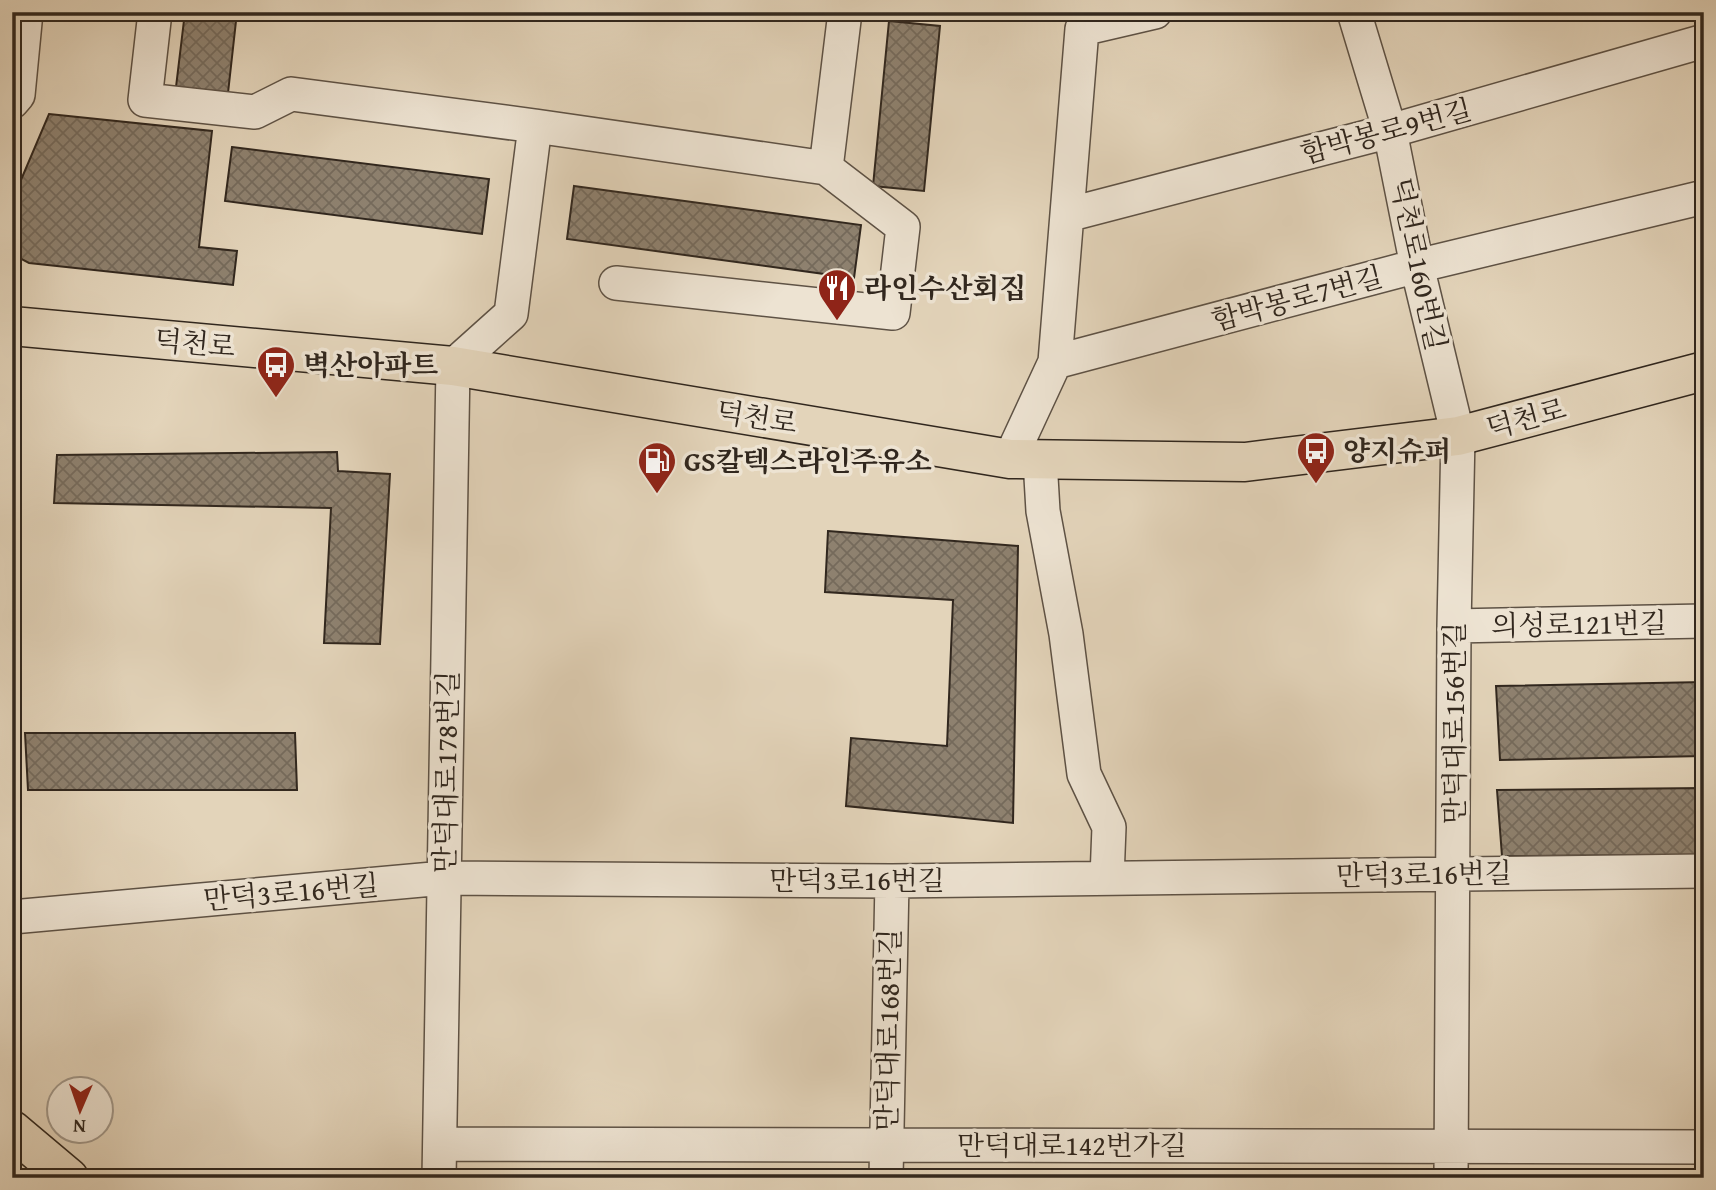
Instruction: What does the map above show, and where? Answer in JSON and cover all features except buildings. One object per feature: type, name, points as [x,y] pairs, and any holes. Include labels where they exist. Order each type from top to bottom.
[{"type":"main road","name":"덕천로","points":[[12,326],[453,366],[1025,459],[1245,462],[1458,436],[1704,371]]},
{"type":"main road","points":[[12,1130],[69,1178]]},
{"type":"street","points":[[14,97],[26,12]]},
{"type":"street","points":[[156,12],[145,100],[255,112],[290,94],[827,167],[903,226],[893,313],[616,283]]},
{"type":"street","points":[[827,167],[845,12]]},
{"type":"street","points":[[1107,878],[1109,828],[1084,774],[1066,634],[1043,511],[1025,459],[1055,362],[1082,30],[1155,12]]},
{"type":"street","name":"덕천로160번길","points":[[1353,12],[1390,131],[1417,266],[1458,436]]},
{"type":"street","name":"함박봉로9번길","points":[[1067,215],[1390,131],[1704,41]]},
{"type":"street","points":[[453,366],[511,314],[535,126]]},
{"type":"street","name":"함박봉로7번길","points":[[1055,362],[1417,266],[1704,197]]},
{"type":"street","name":"만덕대로178번길","points":[[439,1178],[453,366]]},
{"type":"street","name":"만덕대로156번길","points":[[1451,1162],[1454,626],[1458,436]]},
{"type":"street","name":"의성로121번길","points":[[1454,626],[1704,621]]},
{"type":"street","name":"만덕3로16번길","points":[[12,917],[444,878],[892,881],[1704,871]]},
{"type":"street","name":"만덕대로168번길","points":[[886,1178],[892,881]]},
{"type":"street","name":"만덕대로142번가길","points":[[441,1144],[886,1145],[1451,1162],[1704,1147]]},
{"type":"place","name":"라인수산회집","points":[[837,322]]},
{"type":"place","name":"벽산아파트","points":[[276,399]]},
{"type":"place","name":"양지슈퍼","points":[[1316,485]]},
{"type":"place","name":"GS칼텍스라인주유소","points":[[657,495]]}]
